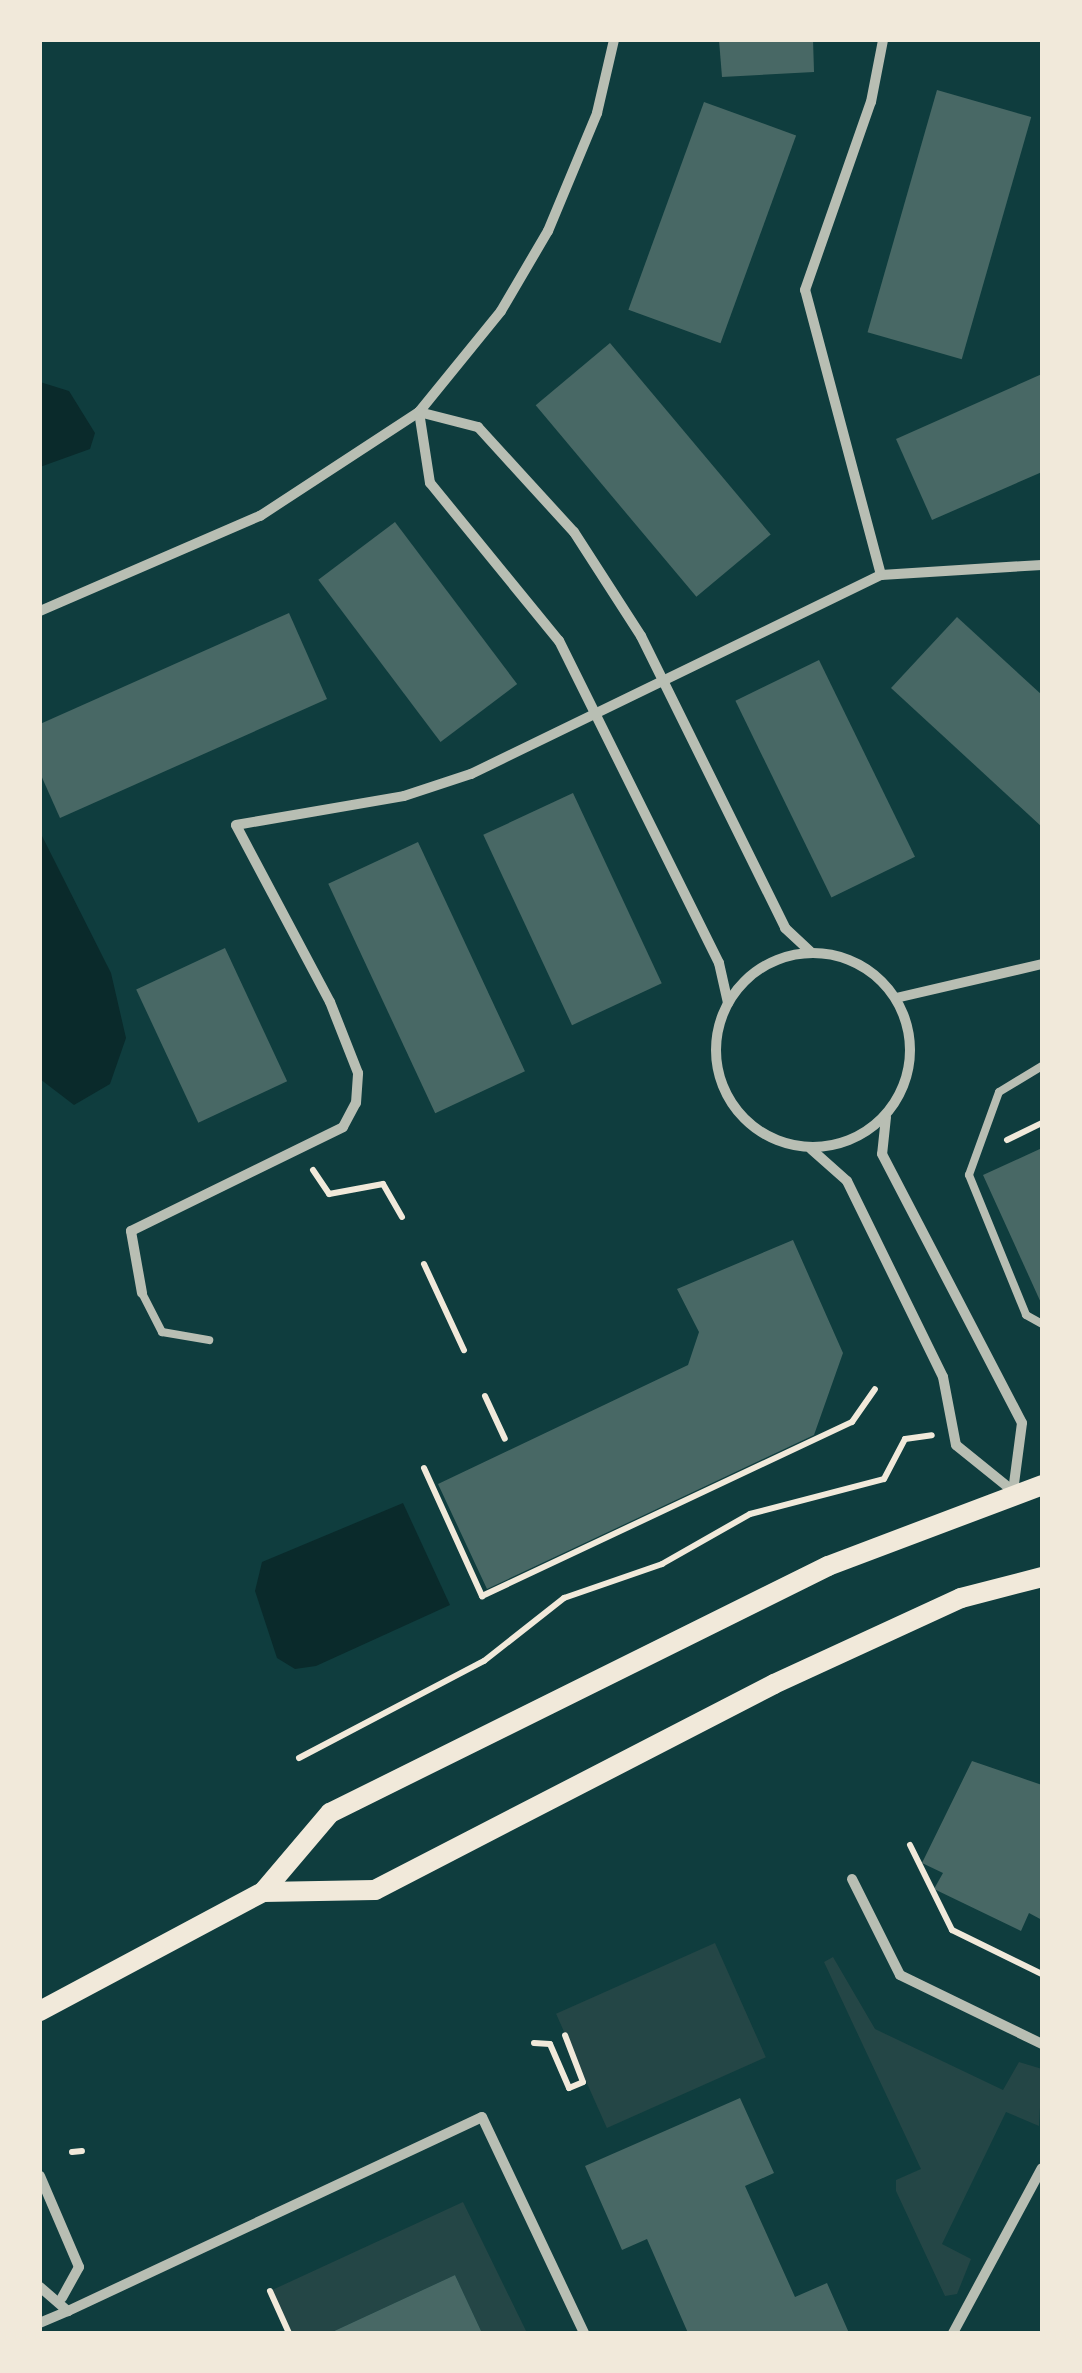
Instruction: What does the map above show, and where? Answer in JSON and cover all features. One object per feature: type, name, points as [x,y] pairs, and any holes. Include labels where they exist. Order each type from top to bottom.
[{"type":"main road","points":[[40,2011],[263,1892],[330,1813],[828,1566],[1013,1491],[1042,1485]]},
{"type":"main road","points":[[263,1892],[375,1890],[791,1676],[961,1598],[1042,1577]]},
{"type":"street","points":[[40,611],[260,516],[419,412],[501,311],[548,231],[597,113],[614,40]]},
{"type":"street","points":[[881,575],[805,290],[866,120],[882,40]]},
{"type":"street","points":[[419,412],[478,427],[574,532],[660,676],[785,928],[810,952]]},
{"type":"street","points":[[419,412],[430,483],[541,612],[596,710],[720,963],[728,1003]]},
{"type":"street","points":[[142,1293],[132,1231],[343,1127],[356,1103],[358,1074],[330,1002],[236,825],[404,796],[471,774],[660,676],[881,575],[1042,565]]},
{"type":"street","points":[[886,1117],[854,1139],[811,1149],[768,1139],[727,1099],[715,1070],[716,1026],[728,1003],[772,960],[810,952],[848,958],[896,998],[911,1046],[905,1084],[886,1117],[882,1154],[1022,1423],[1013,1491]]},
{"type":"street","points":[[896,998],[1042,964]]},
{"type":"street","points":[[811,1149],[846,1182],[944,1377],[956,1445],[1013,1491]]},
{"type":"street","points":[[852,1879],[900,1976],[1042,2044]]},
{"type":"street","points":[[40,2324],[482,2117],[584,2333]]},
{"type":"street","points":[[952,2333],[1042,2168]]},
{"type":"street","points":[[40,2176],[79,2266],[62,2298]]},
{"type":"street","points":[[40,2287],[62,2298],[68,2310]]},
{"type":"lane","points":[[1042,1066],[999,1092],[969,1175],[1026,1315],[1042,1324]]},
{"type":"lane","points":[[142,1293],[162,1332],[209,1340]]},
{"type":"path","points":[[310,1165],[329,1194],[383,1184],[402,1216]]},
{"type":"path","points":[[424,1264],[464,1350]]},
{"type":"path","points":[[424,1468],[482,1596],[852,1422],[875,1389]]},
{"type":"path","points":[[485,1396],[505,1439]]},
{"type":"path","points":[[299,1758],[484,1661],[564,1598],[662,1564],[750,1514],[884,1478],[905,1439],[954,1428]]},
{"type":"path","points":[[910,1844],[952,1930],[1042,1974]]},
{"type":"path","points":[[534,2043],[550,2044],[564,2036],[583,2082],[569,2088],[550,2044]]},
{"type":"path","points":[[72,2152],[82,2151]]},
{"type":"path","points":[[270,2291],[290,2333]]},
{"type":"shaded area","points":[[40,382],[69,391],[95,433],[90,449],[40,467]]},
{"type":"shaded area","points":[[40,832],[111,973],[126,1038],[110,1084],[74,1105],[40,1079]]},
{"type":"shaded area","points":[[403,1503],[450,1605],[316,1666],[295,1669],[277,1658],[255,1591],[262,1562]]},
{"type":"shaded area","points":[[715,1943],[766,2057],[607,2128],[556,2014]]},
{"type":"shaded area","points":[[833,1957],[875,2029],[1003,2090],[1019,2062],[1042,2069],[1039,2126],[1006,2112],[942,2244],[971,2259],[957,2294],[945,2296],[896,2191],[896,2180],[921,2169],[824,1962]]},
{"type":"shaded area","points":[[463,2202],[527,2333],[482,2333],[455,2275],[330,2333],[289,2333],[270,2291]]},
{"type":"building","points":[[719,40],[813,40],[814,72],[722,77]]},
{"type":"building","points":[[937,90],[1031,117],[962,359],[868,332]]},
{"type":"building","points":[[704,102],[796,136],[721,343],[628,310]]},
{"type":"building","points":[[610,343],[771,535],[696,597],[536,405]]},
{"type":"building","points":[[1042,374],[1042,472],[932,520],[896,439]]},
{"type":"building","points":[[395,522],[517,684],[440,742],[318,580]]},
{"type":"building","points":[[289,613],[327,699],[60,818],[40,773],[40,724]]},
{"type":"building","points":[[957,617],[1042,695],[1042,827],[891,688]]},
{"type":"building","points":[[819,660],[915,857],[831,898],[735,701]]},
{"type":"building","points":[[573,793],[662,983],[572,1025],[483,835]]},
{"type":"building","points":[[418,842],[525,1071],[435,1113],[328,884]]},
{"type":"building","points":[[225,948],[287,1081],[198,1123],[136,989]]},
{"type":"building","points":[[1042,1148],[1042,1305],[983,1175]]},
{"type":"building","points":[[793,1240],[843,1353],[814,1435],[487,1589],[438,1484],[688,1365],[699,1332],[677,1289]]},
{"type":"building","points":[[972,1761],[1042,1785],[1042,1920],[1029,1913],[1021,1931],[934,1889],[943,1873],[922,1863]]},
{"type":"building","points":[[740,2098],[774,2173],[745,2186],[795,2297],[827,2283],[849,2333],[688,2333],[647,2239],[622,2250],[585,2166]]},
{"type":"building","points":[[455,2275],[482,2333],[330,2333]]}]
